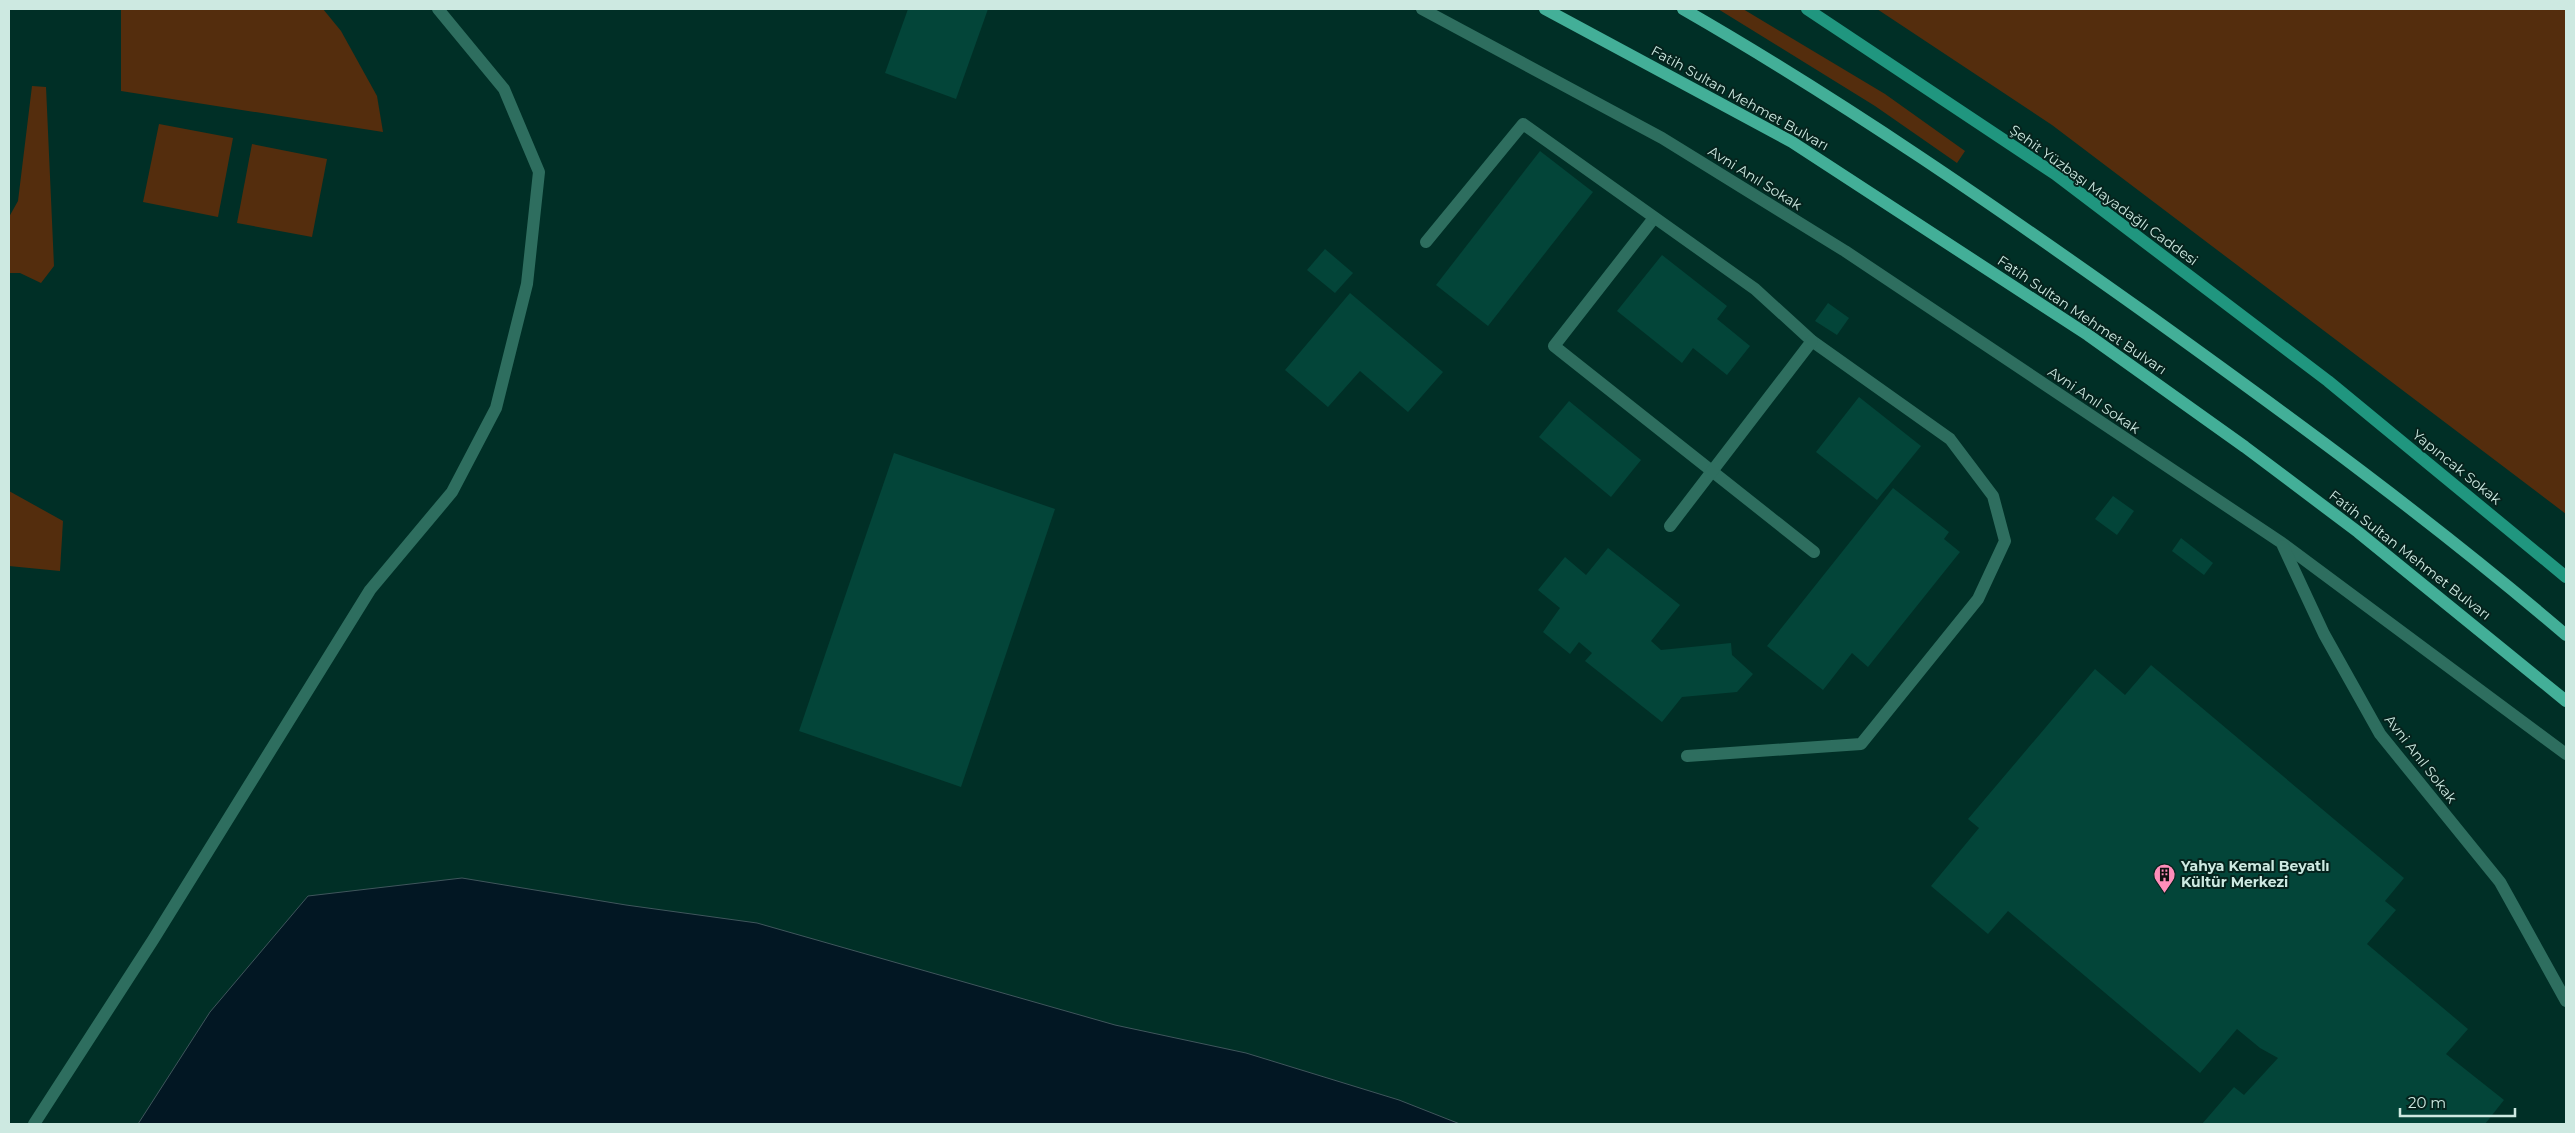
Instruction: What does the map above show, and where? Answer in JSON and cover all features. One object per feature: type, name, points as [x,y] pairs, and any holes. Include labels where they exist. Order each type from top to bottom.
[{"type":"main road","name":"Fatih Sultan Mehmet Bulvarı","points":[[1545,9],[1792,142],[2088,335],[2245,447],[2358,532],[2566,702]]},
{"type":"main road","points":[[1683,9],[1783,66],[2068,258],[2366,474],[2509,586],[2566,635]]},
{"type":"street","points":[[34,1124],[153,940],[370,590],[452,492],[496,408],[527,284],[539,172],[504,89],[438,9]]},
{"type":"street","name":"Avni Anıl Sokak","points":[[1422,9],[1662,138],[1837,246],[2282,543],[2324,634],[2380,734],[2500,882],[2566,1002]]},
{"type":"street","name":"Şehit Yüzbaşı Mayadağlı Caddesi","points":[[1808,9],[2055,174],[2328,381]]},
{"type":"street","points":[[1426,242],[1523,124],[1755,289],[1812,341],[1950,439],[1993,496],[2005,541],[1978,598],[1861,744],[1687,756]]},
{"type":"street","points":[[1654,218],[1554,346],[1814,552]]},
{"type":"street","points":[[1670,526],[1812,341]]},
{"type":"street","name":"Yapıncak Sokak","points":[[2328,381],[2566,577]]},
{"type":"street","points":[[2282,543],[2566,754]]},
{"type":"shaded area","points":[[121,9],[323,9],[341,31],[377,96],[383,132],[121,91]]},
{"type":"shaded area","points":[[1718,9],[1743,9],[1885,94],[1965,151],[1957,163],[1875,106]]},
{"type":"shaded area","points":[[1877,9],[2566,9],[2566,514],[2052,125]]},
{"type":"shaded area","points":[[32,86],[46,87],[54,266],[41,283],[20,273],[9,273],[9,217],[18,201]]},
{"type":"shaded area","points":[[159,124],[233,138],[218,217],[143,202]]},
{"type":"shaded area","points":[[252,144],[327,159],[312,237],[237,223]]},
{"type":"shaded area","points":[[9,491],[63,521],[60,571],[9,566]]},
{"type":"water","points":[[462,878],[626,905],[757,923],[1115,1025],[1246,1053],[1399,1100],[1460,1124],[138,1124],[210,1012],[308,896]]},
{"type":"building","points":[[908,9],[988,9],[956,99],[885,73]]},
{"type":"building","points":[[1540,151],[1593,192],[1488,326],[1436,285]]},
{"type":"building","points":[[1325,249],[1353,273],[1335,293],[1307,270]]},
{"type":"building","points":[[1662,255],[1727,306],[1717,319],[1750,346],[1727,375],[1693,348],[1682,363],[1617,311]]},
{"type":"building","points":[[1350,293],[1443,372],[1408,412],[1360,371],[1328,407],[1285,370]]},
{"type":"building","points":[[1828,303],[1849,318],[1837,335],[1815,321]]},
{"type":"building","points":[[1859,397],[1921,446],[1877,500],[1816,452]]},
{"type":"building","points":[[1569,401],[1641,460],[1611,497],[1539,437]]},
{"type":"building","points":[[894,453],[1055,509],[961,787],[799,731]]},
{"type":"building","points":[[1893,488],[1949,532],[1944,539],[1960,552],[1868,667],[1852,653],[1823,690],[1767,646]]},
{"type":"building","points":[[2113,496],[2134,511],[2117,535],[2095,519]]},
{"type":"building","points":[[2181,538],[2213,563],[2204,575],[2172,551]]},
{"type":"building","points":[[1608,548],[1680,605],[1651,641],[1661,650],[1731,643],[1732,655],[1753,674],[1737,692],[1682,697],[1662,722],[1585,661],[1592,653],[1579,642],[1570,654],[1543,632],[1560,608],[1538,590],[1565,557],[1586,575]]},
{"type":"building","name":"Yahya Kemal Beyatlı Kültür Merkezi","points":[[2151,665],[2404,878],[2385,901],[2396,910],[2367,944],[2468,1029],[2446,1054],[2504,1100],[2485,1124],[2202,1124],[2234,1087],[2244,1095],[2278,1058],[2260,1048],[2237,1029],[2200,1073],[2008,911],[1988,934],[1931,886],[1979,828],[1968,819],[2095,669],[2125,695]]},
{"type":"place","name":"Yahya Kemal Beyatlı Kültür Merkezi","points":[[2165,893]]}]
